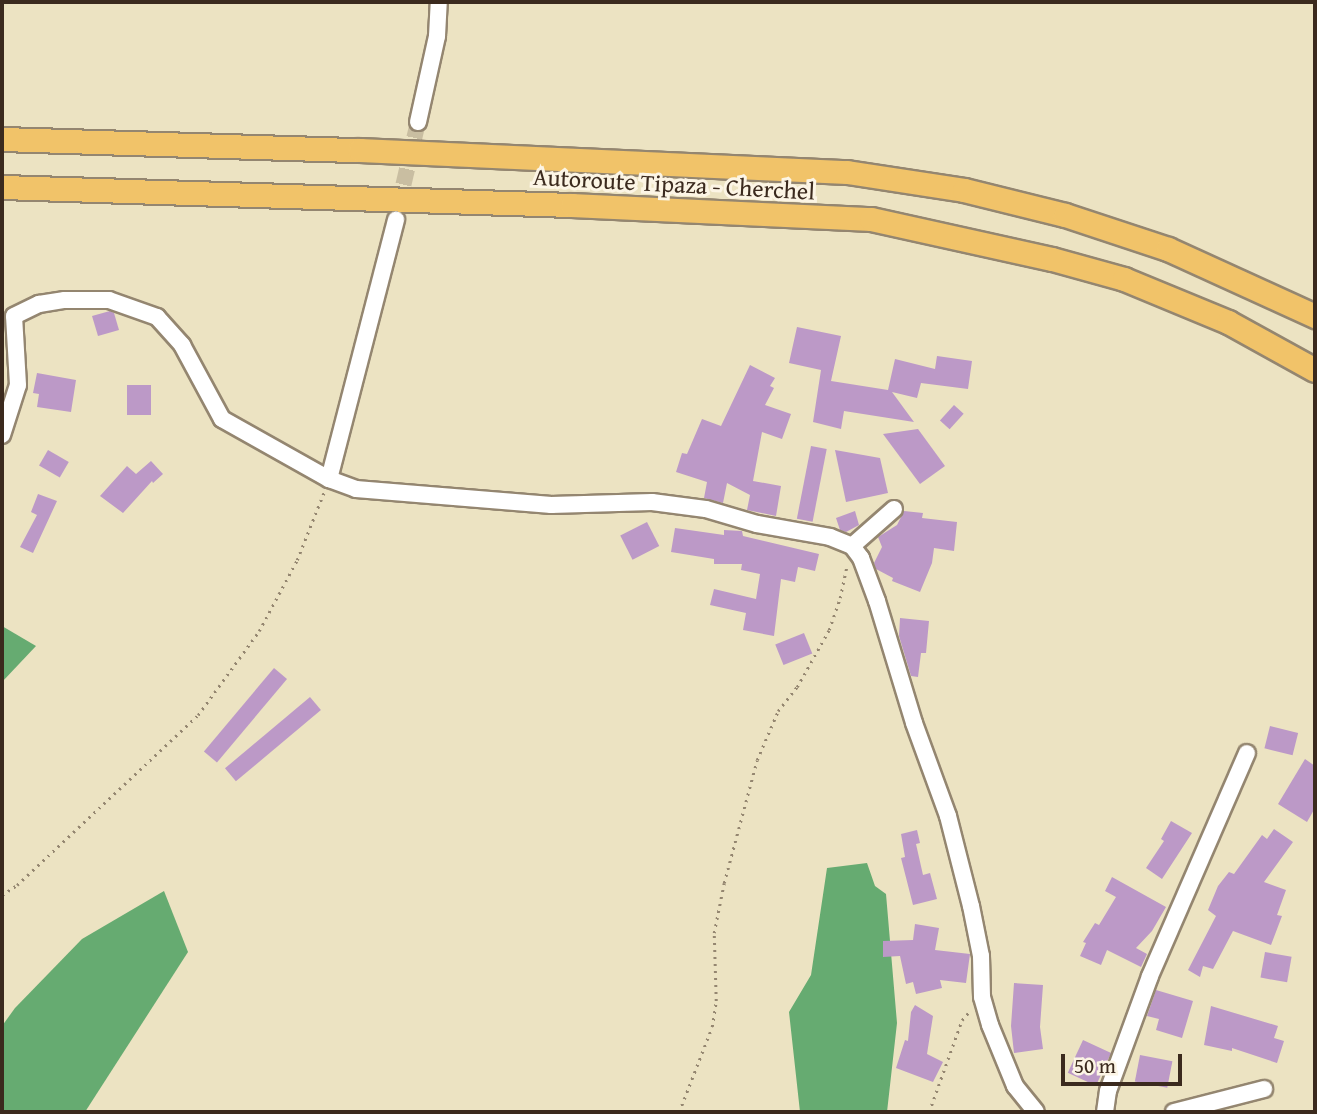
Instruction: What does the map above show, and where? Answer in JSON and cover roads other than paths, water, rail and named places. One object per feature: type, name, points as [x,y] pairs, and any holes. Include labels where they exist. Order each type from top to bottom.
[{"type":"highway","name":"Autoroute Tipaza - Cherchel","points":[[2,139],[360,149],[847,172],[964,190],[1065,215],[1168,249],[1315,316]]},
{"type":"highway","name":"Autoroute Tipaza - Cherchel","points":[[2,187],[572,205],[871,219],[1052,259],[1124,279],[1228,322],[1315,370]]},
{"type":"street","points":[[418,122],[437,36],[439,2]]},
{"type":"street","points":[[329,479],[396,219]]},
{"type":"street","points":[[2,435],[18,385],[14,316],[39,304],[65,300],[108,300],[157,317],[182,345],[222,419],[329,479],[356,489],[551,505],[652,502],[706,509],[757,524],[830,537],[852,546],[877,601],[914,723],[948,816],[976,931],[982,997],[1000,1054],[1015,1086],[1037,1112]]},
{"type":"street","points":[[852,546],[894,509]]},
{"type":"street","points":[[1105,1112],[1108,1091],[1150,976],[1247,753]]},
{"type":"street","points":[[1174,1112],[1264,1089]]},
{"type":"tunnel","points":[[398,208],[418,122]]}]
